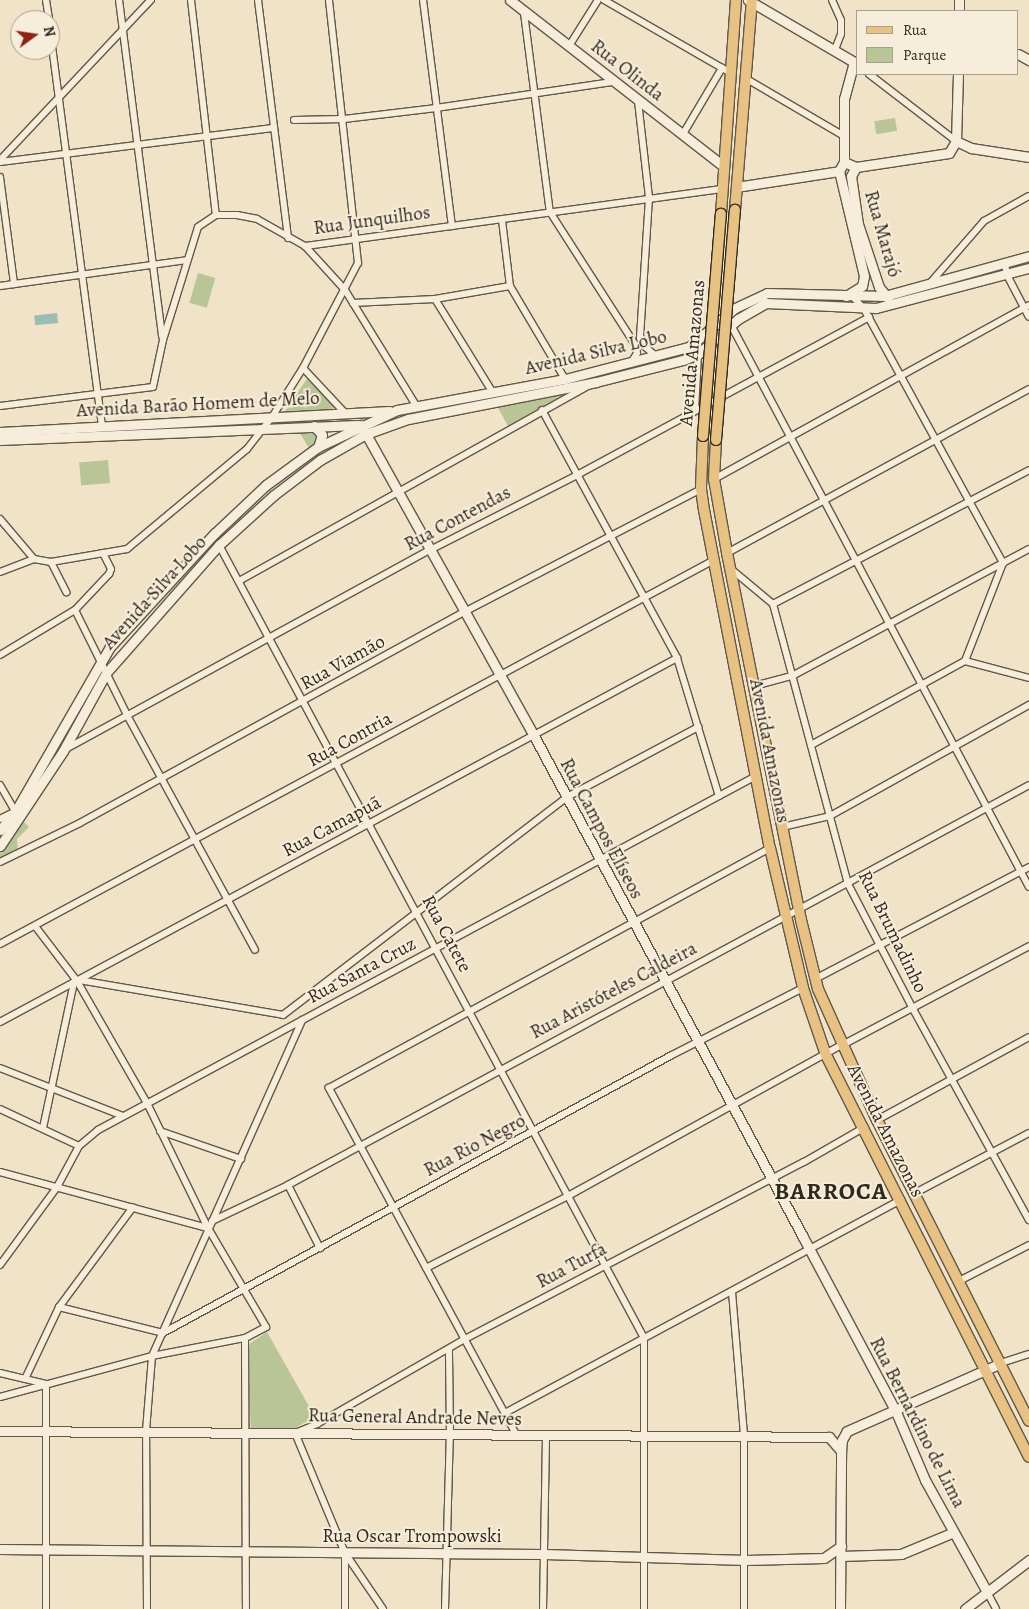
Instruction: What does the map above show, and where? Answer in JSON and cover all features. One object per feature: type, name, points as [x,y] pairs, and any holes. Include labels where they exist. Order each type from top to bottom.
[{"type":"main road","name":"Avenida Amazonas","points":[[736,0],[726,70],[722,189],[703,436],[701,489],[770,848],[784,916],[803,988],[826,1055],[901,1200],[1029,1457]]},
{"type":"main road","name":"Avenida Amazonas","points":[[750,1],[736,187],[736,210],[714,479],[730,568],[782,827],[815,979],[877,1120],[1029,1421]]},
{"type":"street","points":[[119,0],[163,340]]},
{"type":"street","points":[[0,161],[59,95],[150,0]]},
{"type":"street","points":[[0,406],[153,387],[163,340],[198,227],[216,215],[191,0]]},
{"type":"street","points":[[258,0],[288,238]]},
{"type":"street","points":[[0,572],[34,559],[51,562],[127,549],[149,533],[247,449],[264,429],[303,368],[358,263],[358,238],[329,0]]},
{"type":"street","points":[[422,0],[452,226]]},
{"type":"street","name":"Rua Olinda","points":[[510,0],[612,82],[723,166]]},
{"type":"street","points":[[569,46],[598,0]]},
{"type":"street","points":[[604,0],[726,70],[683,134]]},
{"type":"street","points":[[832,0],[841,20],[841,34],[835,50]]},
{"type":"street","points":[[736,187],[838,172],[844,162],[844,99],[856,63],[750,1]]},
{"type":"street","points":[[524,13],[533,94],[550,212],[636,346],[631,363]]},
{"type":"street","points":[[54,60],[84,274],[102,426]]},
{"type":"street","points":[[870,75],[956,141],[980,150],[1029,157]]},
{"type":"street","points":[[844,162],[856,167],[941,155],[954,148],[956,141],[958,75]]},
{"type":"street","points":[[745,78],[844,136]]},
{"type":"street","points":[[294,120],[344,119],[436,108],[612,82]]},
{"type":"street","points":[[638,101],[649,198],[640,338],[644,346],[656,356]]},
{"type":"street","points":[[0,161],[67,155],[138,144],[273,128]]},
{"type":"street","name":"Rua Marajó","points":[[856,167],[851,176],[858,224],[879,287],[895,305]]},
{"type":"street","name":"Rua Marajó","points":[[838,172],[864,281],[857,291],[849,297]]},
{"type":"street","points":[[0,177],[14,284]]},
{"type":"street","name":"Rua Junquilhos","points":[[216,215],[237,214],[257,220],[306,246],[722,189]]},
{"type":"street","points":[[941,274],[984,221],[1029,196]]},
{"type":"street","points":[[502,220],[510,286],[565,379],[564,389]]},
{"type":"street","points":[[858,224],[858,259]]},
{"type":"street","points":[[306,246],[345,290],[417,407]]},
{"type":"street","name":"Avenida Silva Lobo","points":[[0,846],[99,662],[214,534],[266,485],[318,447],[361,425],[397,410],[565,379],[689,347],[735,308],[755,297],[778,293],[849,297],[885,296],[931,282],[941,274],[1029,256]]},
{"type":"street","points":[[0,286],[187,260]]},
{"type":"street","points":[[1005,262],[1007,275],[1026,306],[1029,317]]},
{"type":"street","name":"Avenida Silva Lobo","points":[[361,425],[395,422],[564,389],[698,354],[731,325],[766,303],[867,313],[1029,268]]},
{"type":"street","points":[[353,303],[435,299],[510,286]]},
{"type":"street","points":[[849,297],[867,313],[1002,563]]},
{"type":"street","points":[[435,299],[494,393]]},
{"type":"street","points":[[714,479],[1026,306]]},
{"type":"street","name":"Rua Contendas","points":[[63,751],[271,639],[430,550],[578,474],[757,377],[867,313]]},
{"type":"street","points":[[731,325],[757,377],[890,623],[952,746],[1029,887]]},
{"type":"street","points":[[625,328],[641,326]]},
{"type":"street","name":"Avenida Amazonas","points":[[696,410],[698,354]]},
{"type":"street","points":[[303,368],[345,413],[330,425]]},
{"type":"street","points":[[239,581],[542,410],[596,382]]},
{"type":"street","points":[[727,552],[935,438],[1029,389]]},
{"type":"street","name":"Avenida Barão Homem de Melo","points":[[0,432],[397,410]]},
{"type":"street","points":[[542,410],[612,534],[677,658],[719,796]]},
{"type":"street","name":"Avenida Silva Lobo","points":[[0,830],[18,815],[63,751],[106,673],[219,545],[274,495],[320,460],[366,434],[395,422]]},
{"type":"street","name":"Avenida Barão Homem de Melo","points":[[0,440],[361,425]]},
{"type":"street","name":"Rua Campos Elíseos","points":[[361,425],[533,734],[631,921],[810,1250]]},
{"type":"street","points":[[314,426],[322,436],[318,447]]},
{"type":"street","points":[[730,568],[773,604],[1029,470]]},
{"type":"street","name":"Rua Viamão","points":[[0,862],[162,779],[466,611],[701,489]]},
{"type":"street","points":[[0,519],[34,559]]},
{"type":"street","name":"Rua Catete","points":[[219,545],[417,910],[568,1196],[607,1265],[644,1338]]},
{"type":"street","points":[[754,686],[792,676],[1029,548]]},
{"type":"street","points":[[0,655],[75,610],[109,574],[111,569],[103,553]]},
{"type":"street","name":"Rua Contria","points":[[0,944],[196,842],[714,560]]},
{"type":"street","points":[[51,562],[66,592]]},
{"type":"street","points":[[812,745],[965,661],[1002,563]]},
{"type":"street","name":"Rua Brumadinho","points":[[773,604],[848,884],[882,946],[913,1009],[1029,1220]]},
{"type":"street","points":[[75,610],[99,662],[254,950]]},
{"type":"street","name":"Rua Camapuã","points":[[0,1022],[677,658]]},
{"type":"street","points":[[965,661],[1029,678]]},
{"type":"street","points":[[782,827],[830,816],[952,746],[1029,705]]},
{"type":"street","points":[[76,981],[283,1015],[417,910],[567,797],[698,727]]},
{"type":"street","name":"Rua Santa Cruz","points":[[0,1265],[57,1187],[79,1146],[123,1116],[756,776]]},
{"type":"street","points":[[0,785],[18,815],[0,819]]},
{"type":"street","name":"Rua Aristóteles Caldeira","points":[[212,1221],[288,1185],[500,1068],[665,982],[1029,785]]},
{"type":"street","points":[[516,1436],[329,1088],[631,921],[770,848]]},
{"type":"street","points":[[815,979],[882,946],[1029,866]]},
{"type":"street","points":[[0,1397],[152,1356],[245,1338],[266,1327],[208,1228],[147,1104],[76,981],[35,926]]},
{"type":"street","points":[[426,1268],[568,1196],[731,1104],[1029,946]]},
{"type":"street","points":[[43,1128],[50,1087],[76,981]]},
{"type":"street","name":"Rua Rio Negro","points":[[163,1333],[243,1287],[320,1248],[697,1043],[803,988]]},
{"type":"street","points":[[146,1609],[146,1431],[152,1356],[302,1020]]},
{"type":"street","points":[[877,1120],[951,1077],[1029,1037]]},
{"type":"street","points":[[0,1068],[123,1116]]},
{"type":"street","points":[[0,1109],[79,1146]]},
{"type":"street","name":"Rua Turfa","points":[[295,1433],[320,1422],[449,1350],[465,1339],[864,1127]]},
{"type":"street","points":[[160,1131],[240,1159]]},
{"type":"street","points":[[915,1193],[1029,1133]]},
{"type":"street","points":[[0,1172],[208,1228]]},
{"type":"street","points":[[288,1185],[320,1248]]},
{"type":"street","points":[[505,1413],[901,1200]]},
{"type":"street","points":[[26,1379],[58,1307],[133,1207]]},
{"type":"street","points":[[959,1281],[1029,1245]]},
{"type":"street","name":"Rua Bernardino de Lima","points":[[810,1250],[896,1412],[925,1480],[996,1609]]},
{"type":"street","points":[[732,1292],[744,1436],[746,1560],[744,1609]]},
{"type":"street","points":[[58,1307],[163,1333]]},
{"type":"street","points":[[245,1338],[248,1432],[246,1609]]},
{"type":"street","points":[[644,1338],[644,1609]]},
{"type":"street","points":[[445,1609],[445,1553],[450,1435],[449,1350]]},
{"type":"street","points":[[840,1609],[841,1450],[847,1431],[896,1412],[1001,1363],[1029,1354]]},
{"type":"street","points":[[0,1373],[46,1384]]},
{"type":"street","points":[[46,1384],[48,1429],[46,1609]]},
{"type":"street","name":"Rua General Andrade Neves","points":[[0,1431],[48,1429],[516,1436],[829,1437],[841,1450]]},
{"type":"street","points":[[295,1433],[345,1553],[383,1609]]},
{"type":"street","points":[[544,1609],[546,1436]]},
{"type":"street","points":[[841,1556],[901,1554],[954,1532]]},
{"type":"street","points":[[840,1546],[824,1558],[840,1568]]},
{"type":"street","name":"Rua Oscar Trompowski","points":[[0,1549],[544,1554],[746,1560],[824,1558]]},
{"type":"street","points":[[345,1553],[345,1609]]},
{"type":"street","points":[[965,1609],[986,1590],[1029,1560]]},
{"type":"green space","points":[[895,118],[897,131],[876,134],[874,121]]},
{"type":"green space","points":[[198,273],[215,278],[207,308],[189,303]]},
{"type":"green space","points":[[308,377],[335,404],[332,410],[284,413]]},
{"type":"green space","points":[[567,390],[568,392],[508,426],[497,406]]},
{"type":"green space","points":[[299,432],[315,432],[318,434],[318,442],[309,448]]},
{"type":"green space","points":[[108,460],[110,483],[81,485],[79,463]]},
{"type":"green space","points":[[24,822],[29,827],[17,839],[18,855],[0,861],[0,851]]},
{"type":"green space","points":[[267,1332],[315,1417],[291,1430],[251,1430],[246,1346]]},
{"type":"water","points":[[57,313],[58,323],[35,325],[34,315]]},
{"type":"district","name":"BARROCA","points":[[831,1192]]}]
